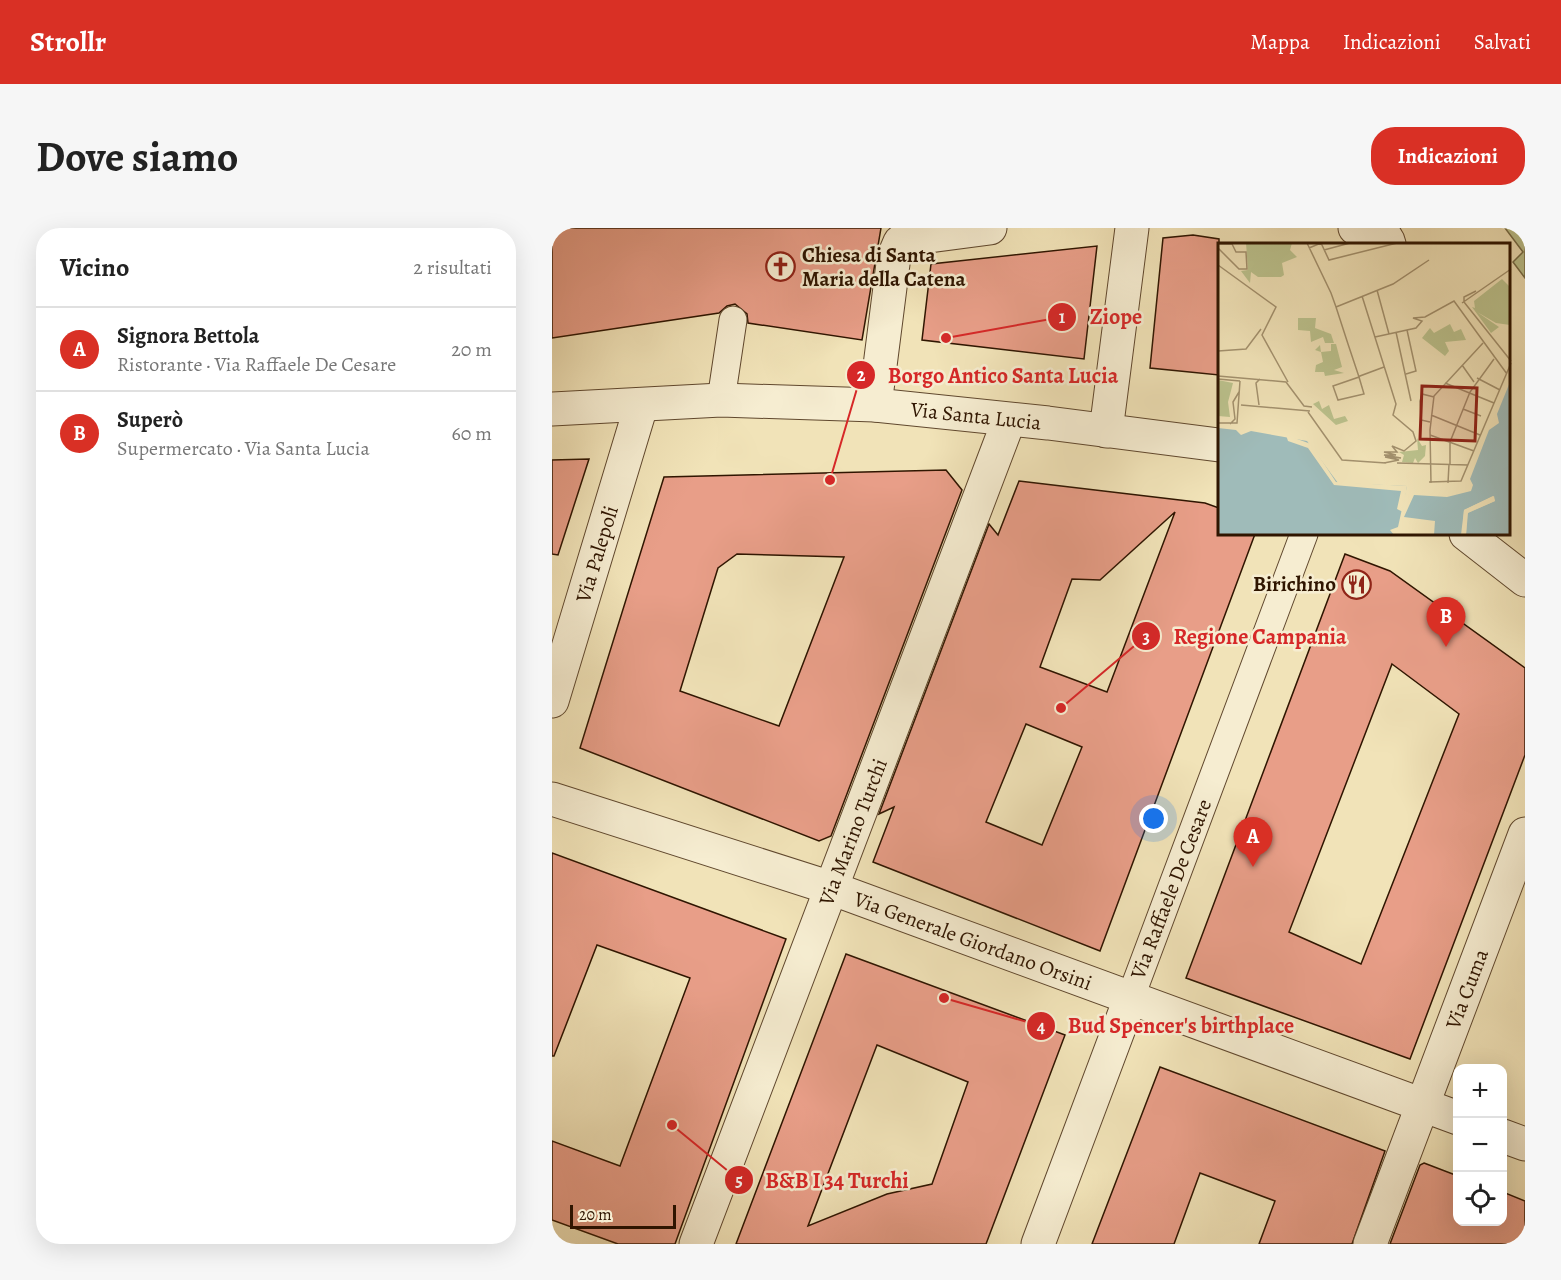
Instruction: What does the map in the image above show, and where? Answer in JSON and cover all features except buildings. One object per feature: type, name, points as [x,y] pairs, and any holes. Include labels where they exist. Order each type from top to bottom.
[{"type":"street","points":[[875,405],[894,256],[900,242],[906,239],[990,228]]},
{"type":"street","points":[[1106,431],[1132,228]]},
{"type":"street","points":[[721,400],[733,320]]},
{"type":"street","name":"Via Santa Lucia","points":[[552,409],[721,400],[875,405],[1218,446]]},
{"type":"street","name":"Via Palepoli","points":[[552,701],[641,406]]},
{"type":"street","name":"Via Marino Turchi","points":[[696,1244],[1009,420]]},
{"type":"street","name":"Via Raffaele De Cesare","points":[[1038,1244],[1303,536]]},
{"type":"street","points":[[1469,536],[1525,580]]},
{"type":"street","name":"Via Generale Giordano Orsini","points":[[552,799],[831,888],[1455,1118]]},
{"type":"street","name":"Via Cuma","points":[[1370,1244],[1525,834]]},
{"type":"street","points":[[1507,1137],[1525,1144]]},
{"type":"green space","points":[[1505,228],[1525,228],[1525,278],[1513,262],[1523,252]]},
{"type":"place","name":"Chiesa di Santa Maria della Catena","points":[[781,267]]},
{"type":"place","name":"Ziope","points":[[946,338]]},
{"type":"place","name":"Borgo Antico Santa Lucia","points":[[830,480]]},
{"type":"place","name":"Birichino","points":[[1357,584]]},
{"type":"place","name":"Superò","points":[[1446,647]]},
{"type":"place","name":"Regione Campania","points":[[1061,708]]},
{"type":"place","name":"Signora Bettola","points":[[1253,867]]},
{"type":"place","name":"Bud Spencer's birthplace","points":[[944,998]]},
{"type":"place","name":"B&B I 34 Turchi","points":[[672,1125]]}]
